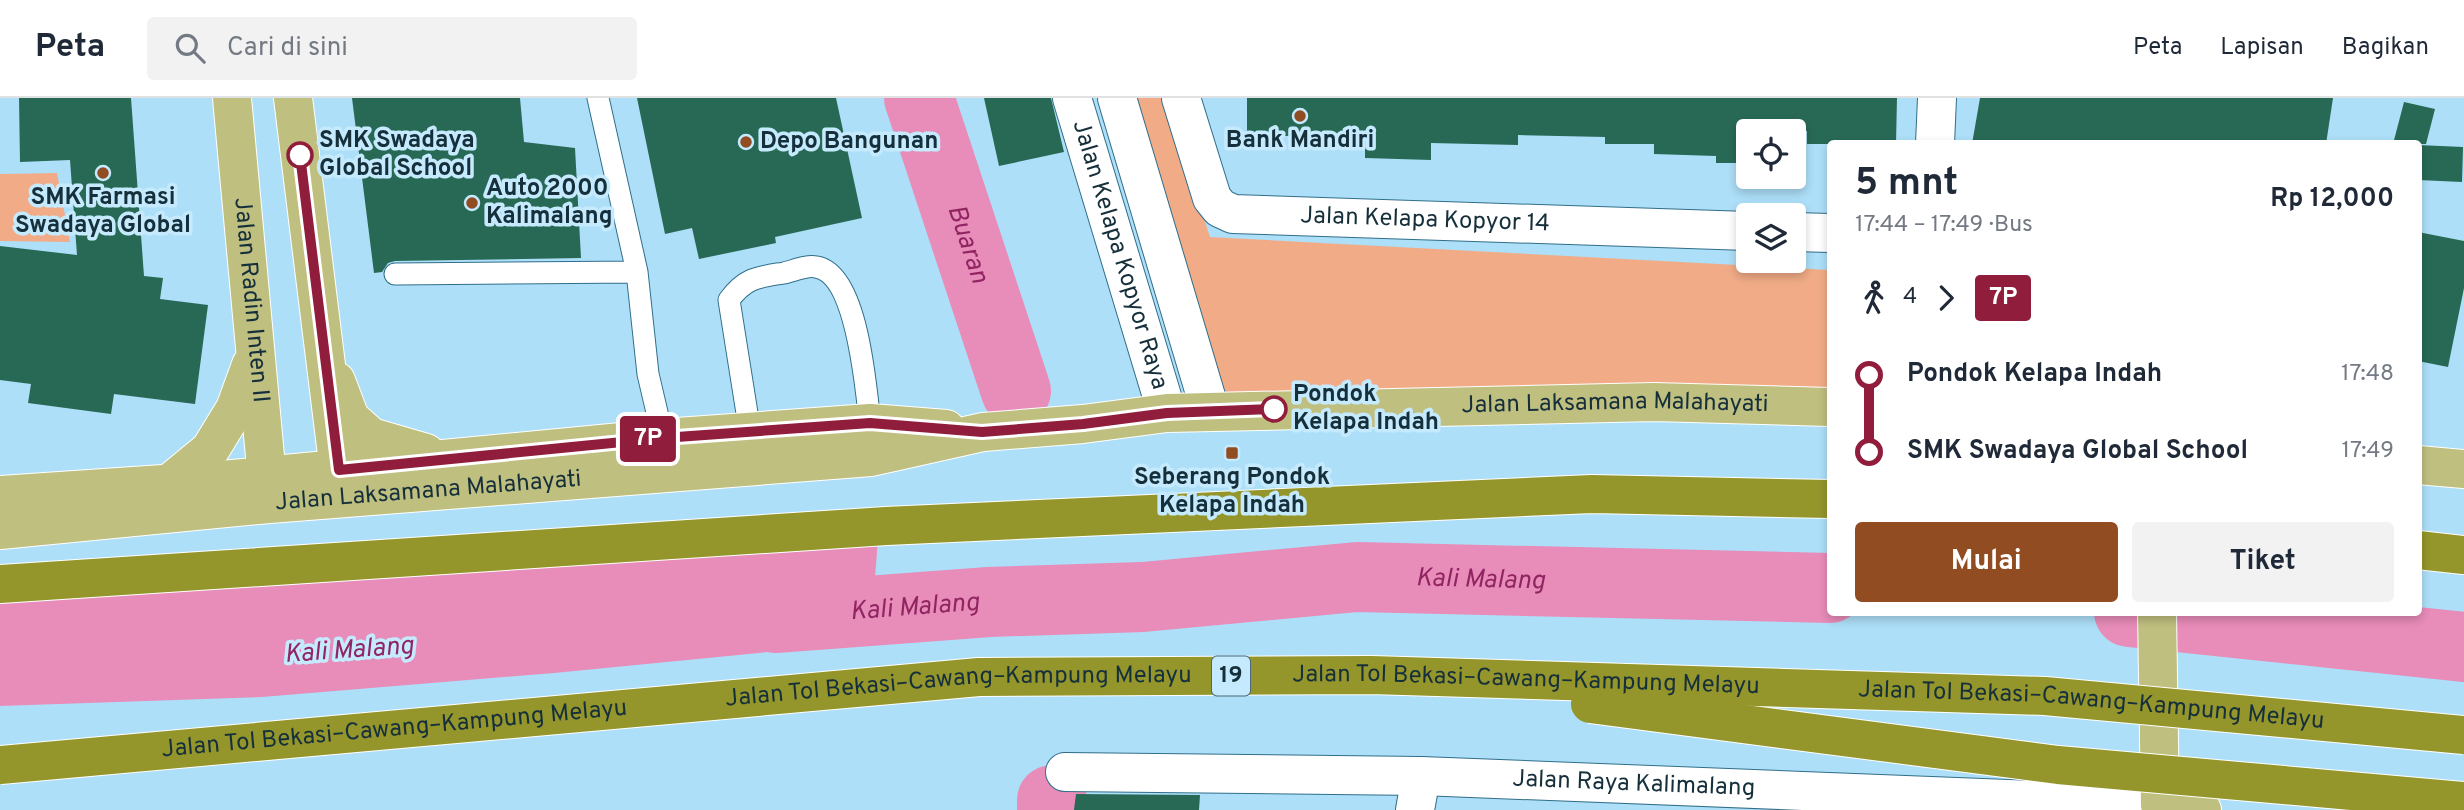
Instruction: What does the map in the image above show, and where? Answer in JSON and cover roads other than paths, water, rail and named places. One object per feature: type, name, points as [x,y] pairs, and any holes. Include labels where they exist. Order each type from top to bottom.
[{"type":"highway","points":[[0,584],[886,526],[1592,494],[1827,499]]},
{"type":"highway","points":[[2422,550],[2464,555]]},
{"type":"highway","points":[[1371,675],[2058,765],[2464,801]]},
{"type":"highway","name":"Jalan Tol Bekasi–Cawang–Kampung Melayu","points":[[0,765],[979,677],[1371,675],[2045,696],[2464,734]]},
{"type":"main road","name":"Jalan Radin Inten II","points":[[232,98],[268,490]]},
{"type":"main road","points":[[293,98],[340,484]]},
{"type":"main road","points":[[323,346],[350,418],[371,437],[447,459]]},
{"type":"main road","points":[[170,484],[210,450],[235,409],[255,353]]},
{"type":"main road","name":"Jalan Laksamana Malahayati","points":[[0,530],[268,490],[871,457],[982,432],[1210,410],[1654,402],[1827,407]]},
{"type":"main road","name":"Jalan Laksamana Malahayati","points":[[340,484],[447,459],[663,438],[870,423],[982,432]]},
{"type":"main road","points":[[2422,465],[2464,469]]},
{"type":"main road","name":"Jalan Laksamana Malahayati","points":[[0,495],[170,484],[268,490]]},
{"type":"main road","points":[[2157,616],[2160,806]]},
{"type":"main road","name":"Jalan Raya Kalimalang","points":[[2160,806],[2202,810]]},
{"type":"street","name":"Jalan Kelapa Kopyor Raya","points":[[1072,98],[1167,413]]},
{"type":"street","name":"Jalan Kelapa Kopyor Raya","points":[[1116,98],[1210,410]]},
{"type":"street","name":"Jalan Kelapa Kopyor 14","points":[[1181,98],[1212,198],[1220,208],[1233,214],[1736,231]]},
{"type":"street","points":[[1934,140],[1937,98]]},
{"type":"street","points":[[1806,232],[1827,233]]},
{"type":"street","name":"Jalan Raya Kalimalang","points":[[1065,772],[1418,793],[2160,806]]},
{"type":"lane","points":[[598,98],[637,272],[648,374],[663,438]]},
{"type":"lane","points":[[750,432],[729,300],[739,286],[754,278],[817,267],[834,276],[849,302],[863,365],[870,423]]},
{"type":"lane","points":[[395,274],[637,272]]},
{"type":"water","points":[[879,526],[870,642],[554,673],[262,697],[0,706],[0,584]]},
{"type":"waterway","name":"Buaran","points":[[919,98],[1016,391]]},
{"type":"waterway","name":"Kali Malang","points":[[775,618],[989,602],[1143,597],[1357,577],[1827,588]]},
{"type":"waterway","name":"Kali Malang","points":[[2167,616],[2464,647]]},
{"type":"waterway","name":"Buaran","points":[[1052,800],[1052,810]]},
{"type":"place","name":"Bank Mandiri","points":[[1300,116]]},
{"type":"place","name":"Depo Bangunan","points":[[746,142]]},
{"type":"place","name":"SMK Swadaya Global School","points":[[300,155]]},
{"type":"place","name":"SMK Farmasi Swadaya Global","points":[[103,173]]},
{"type":"place","name":"Auto 2000 Kalimalang","points":[[472,203]]},
{"type":"place","name":"Pondok Kelapa Indah","points":[[1274,409]]},
{"type":"place","name":"Seberang Pondok Kelapa Indah","points":[[1232,453]]}]
